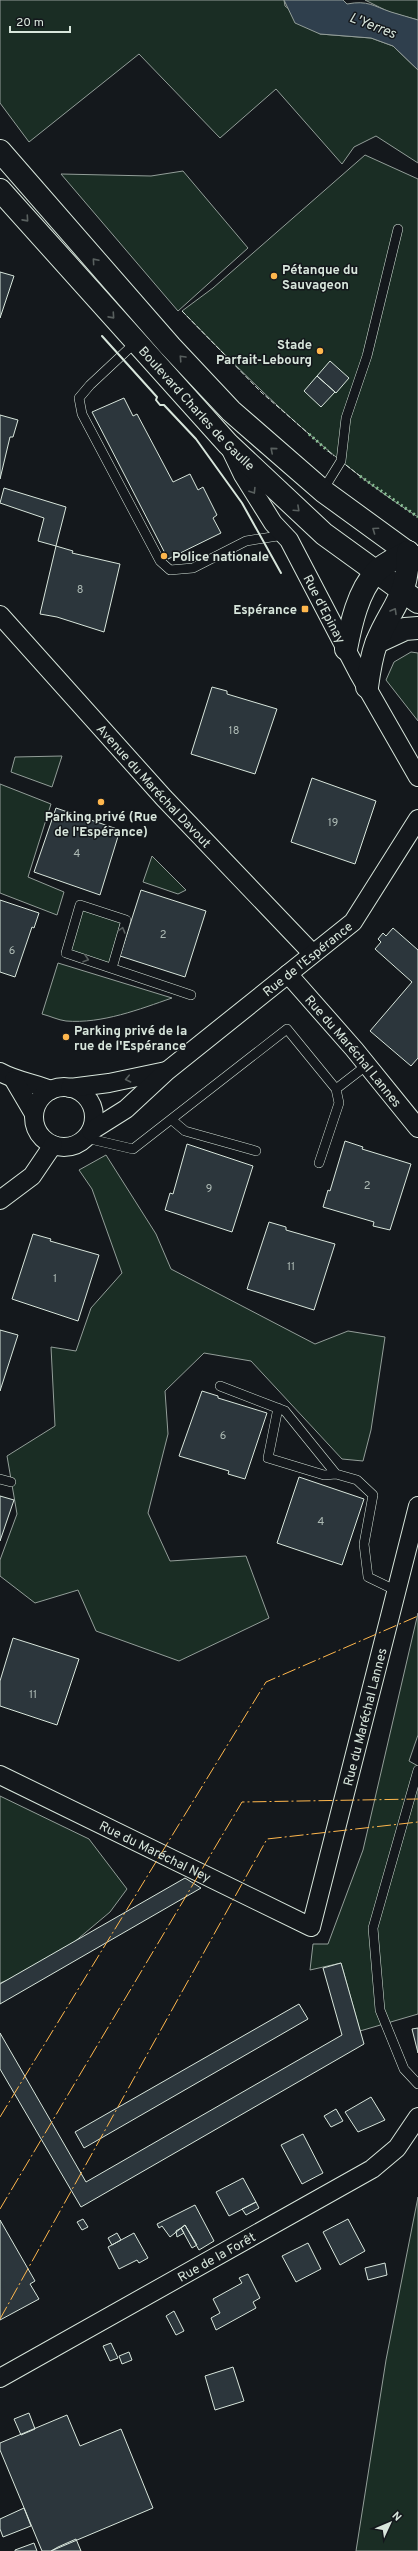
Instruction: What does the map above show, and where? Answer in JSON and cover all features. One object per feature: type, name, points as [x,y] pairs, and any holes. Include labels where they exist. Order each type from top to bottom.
[{"type":"main road","name":"Boulevard Charles de Gaulle","points":[[0,151],[170,346],[231,411],[322,491],[413,556]]},
{"type":"main road","name":"Boulevard Charles de Gaulle","points":[[0,190],[228,444],[324,534],[411,596]]},
{"type":"main road","points":[[346,649],[365,588],[376,572],[389,561],[413,556],[408,573],[411,596],[377,642],[367,687]]},
{"type":"main road","points":[[377,642],[405,629],[418,628]]},
{"type":"street","name":"Rue d'Epinay","points":[[228,444],[243,475],[273,523],[285,535],[346,649],[418,777]]},
{"type":"street","name":"Avenue du Maréchal Davout","points":[[0,615],[164,798],[312,953]]},
{"type":"street","name":"Rue de l'Espérance","points":[[88,1134],[126,1109],[166,1071],[288,974],[312,953],[353,922],[418,819]]},
{"type":"street","name":"Rue du Maréchal Lannes","points":[[288,974],[367,1065],[418,1128]]},
{"type":"street","name":"Rue de l'Espérance","points":[[70,1088],[109,1083],[166,1071]]},
{"type":"street","points":[[7,1076],[31,1082],[51,1090],[70,1088],[85,1097],[91,1104],[93,1122],[88,1134],[71,1146],[53,1145],[38,1133],[34,1114],[7,1076]]},
{"type":"street","points":[[34,1114],[37,1104],[51,1090]]},
{"type":"street","points":[[0,1200],[32,1176],[53,1145]]},
{"type":"street","name":"Rue du Maréchal Lannes","points":[[311,1927],[418,1506]]},
{"type":"street","name":"Rue du Maréchal Ney","points":[[0,1775],[311,1927]]},
{"type":"street","name":"Rue de la Forêt","points":[[0,2378],[372,2168],[397,2148],[418,2117]]},
{"type":"lane","points":[[322,491],[341,461],[346,418],[367,356],[398,229]]},
{"type":"lane","points":[[136,342],[90,385],[79,398],[82,414],[160,560],[170,570],[193,568],[246,541],[285,535]]},
{"type":"lane","points":[[112,968],[126,920],[80,905],[66,952],[112,968],[191,995]]},
{"type":"lane","points":[[88,1134],[133,1149],[287,1029],[336,1089],[339,1103],[319,1163]]},
{"type":"lane","points":[[336,1089],[367,1065]]},
{"type":"lane","points":[[172,1120],[185,1130],[256,1151]]},
{"type":"lane","points":[[220,1386],[285,1411],[336,1474]]},
{"type":"lane","points":[[278,1408],[268,1458],[324,1475],[336,1474],[357,1480],[373,1495],[364,1544],[368,1577],[396,1591]]},
{"type":"lane","points":[[0,1479],[11,1482]]},
{"type":"lane","points":[[418,1770],[373,1928],[380,2010],[404,2069],[418,2084]]},
{"type":"green space","points":[[0,0],[284,0],[285,6],[320,34],[371,38],[393,46],[418,70],[418,163],[376,136],[354,147],[342,164],[276,89],[220,138],[139,54],[29,142],[0,103]]},
{"type":"green space","points":[[365,0],[418,0],[418,20],[389,12]]},
{"type":"green space","name":"Stade Parfait-Lebourg","points":[[365,155],[418,179],[418,517],[385,495],[323,447],[237,367],[182,311],[213,288]]},
{"type":"green space","points":[[183,171],[248,248],[178,311],[61,174],[151,176]]},
{"type":"green space","points":[[411,652],[418,653],[418,721],[386,680],[394,662]]},
{"type":"green space","points":[[62,756],[52,787],[11,772],[15,757]]},
{"type":"green space","points":[[0,784],[51,804],[28,877],[64,892],[57,915],[0,893]]},
{"type":"green space","points":[[152,856],[186,890],[178,894],[143,882]]},
{"type":"green space","points":[[82,909],[121,922],[109,964],[70,950]]},
{"type":"green space","points":[[58,963],[172,998],[134,1011],[107,1018],[80,1021],[66,1021],[57,1019],[42,1014]]},
{"type":"green space","points":[[106,1155],[156,1234],[171,1269],[315,1344],[348,1331],[385,1337],[371,1430],[363,1461],[342,1459],[251,1361],[204,1353],[165,1391],[168,1434],[148,1513],[170,1561],[246,1556],[269,1618],[179,1661],[96,1631],[78,1590],[35,1603],[0,1576],[0,1560],[17,1514],[7,1456],[55,1426],[51,1347],[76,1351],[91,1308],[122,1273],[92,1189],[79,1170]]},
{"type":"green space","points":[[418,1613],[418,1735],[409,1761],[418,1766],[418,2014],[360,2031],[341,1963],[310,1970],[313,1944],[328,1944],[363,1850]]},
{"type":"green space","points":[[0,1796],[89,1839],[127,1889],[110,1912],[48,1964],[0,1983]]},
{"type":"green space","points":[[418,2197],[418,2551],[356,2551],[386,2360]]},
{"type":"water","name":"L'Yerres","points":[[284,0],[343,0],[347,4],[365,3],[418,20],[418,70],[393,46],[371,38],[320,34],[295,23]]},
{"type":"building","points":[[0,272],[14,276],[0,318]]},
{"type":"building","points":[[330,361],[349,378],[336,393],[317,376]]},
{"type":"building","points":[[317,376],[335,392],[321,407],[304,391]]},
{"type":"building","points":[[124,398],[133,416],[137,414],[173,482],[190,474],[198,490],[203,487],[217,515],[213,518],[221,533],[168,559],[92,412]]},
{"type":"building","points":[[0,415],[18,420],[13,437],[10,437],[0,479]]},
{"type":"building","points":[[4,488],[66,507],[56,546],[38,541],[44,518],[0,503]]},
{"type":"building","points":[[56,546],[73,551],[72,553],[120,564],[104,632],[57,617],[40,614]]},
{"type":"building","points":[[212,687],[227,691],[227,694],[277,709],[255,774],[191,754]]},
{"type":"building","points":[[312,778],[376,801],[355,864],[291,842]]},
{"type":"building","points":[[56,808],[120,830],[100,895],[34,872]]},
{"type":"building","points":[[141,890],[206,911],[185,977],[120,956]]},
{"type":"building","points":[[0,900],[39,913],[34,928],[32,927],[15,977],[0,972]]},
{"type":"building","points":[[393,928],[418,950],[418,1058],[411,1066],[370,1031],[412,982],[375,949],[381,942],[378,939],[383,933],[386,936]]},
{"type":"building","points":[[345,1141],[363,1147],[362,1149],[411,1164],[390,1230],[373,1226],[374,1222],[323,1207],[328,1190],[330,1191]]},
{"type":"building","points":[[187,1144],[253,1166],[232,1232],[165,1210],[170,1193],[173,1194]]},
{"type":"building","points":[[269,1222],[286,1227],[286,1230],[335,1244],[314,1310],[247,1289]]},
{"type":"building","points":[[33,1234],[51,1239],[50,1241],[99,1255],[78,1321],[12,1299]]},
{"type":"building","points":[[0,1330],[18,1335],[0,1391]]},
{"type":"building","points":[[202,1391],[218,1396],[218,1398],[267,1413],[245,1479],[228,1474],[229,1471],[179,1456]]},
{"type":"building","points":[[299,1477],[364,1499],[342,1565],[277,1543]]},
{"type":"building","points":[[0,1496],[14,1500],[0,1541]]},
{"type":"building","points":[[13,1638],[79,1659],[57,1725],[0,1706],[0,1681]]},
{"type":"building","points":[[185,1878],[201,1888],[0,2004],[0,1984]]},
{"type":"building","points":[[341,1963],[364,2044],[81,2207],[0,2069],[0,2033],[86,2182],[342,2035],[323,1968]]},
{"type":"building","points":[[299,2004],[308,2019],[84,2148],[75,2132]]},
{"type":"building","points":[[418,2028],[418,2053],[412,2029]]},
{"type":"building","points":[[371,2097],[385,2120],[358,2132],[345,2112]]},
{"type":"building","points":[[336,2109],[343,2121],[331,2127],[324,2116]]},
{"type":"building","points":[[303,2134],[323,2173],[302,2184],[281,2145]]},
{"type":"building","points":[[243,2178],[256,2202],[229,2216],[216,2192]]},
{"type":"building","points":[[256,2202],[259,2208],[246,2215],[242,2209]]},
{"type":"building","points":[[195,2205],[214,2241],[199,2250],[185,2225],[170,2237],[162,2226],[159,2228],[157,2224]]},
{"type":"building","points":[[83,2219],[88,2227],[82,2230],[77,2222]]},
{"type":"building","points":[[348,2219],[365,2251],[340,2265],[323,2232]]},
{"type":"building","points":[[0,2220],[35,2281],[30,2284],[39,2299],[0,2320]]},
{"type":"building","points":[[185,2225],[197,2245],[192,2248],[181,2228]]},
{"type":"building","points":[[181,2228],[184,2233],[177,2237],[176,2231]]},
{"type":"building","points":[[117,2233],[121,2240],[112,2245],[108,2238]]},
{"type":"building","points":[[134,2233],[148,2258],[139,2263],[137,2260],[119,2269],[108,2247]]},
{"type":"building","points":[[308,2243],[321,2269],[296,2282],[282,2256]]},
{"type":"building","points":[[385,2263],[387,2275],[368,2280],[365,2268]]},
{"type":"building","points":[[248,2274],[260,2298],[253,2302],[256,2308],[216,2330],[211,2318],[220,2313],[213,2299],[242,2283],[239,2278]]},
{"type":"building","points":[[174,2311],[184,2331],[176,2335],[166,2316]]},
{"type":"building","points":[[111,2343],[118,2358],[110,2361],[103,2346]]},
{"type":"building","points":[[129,2352],[132,2360],[122,2364],[119,2356]]},
{"type":"building","points":[[233,2367],[244,2401],[215,2410],[205,2376]]},
{"type":"building","points":[[29,2413],[35,2429],[21,2435],[14,2419]]},
{"type":"building","points":[[67,2415],[80,2446],[121,2429],[153,2508],[51,2551],[42,2551],[0,2450],[0,2443]]},
{"type":"building","points":[[24,2508],[31,2526],[3,2537],[0,2529],[0,2519]]},
{"type":"building","points":[[76,2539],[81,2551],[51,2551],[58,2547]]},
{"type":"building","points":[[34,2543],[37,2551],[15,2551],[15,2550]]},
{"type":"hedge","points":[[309,434],[328,451]]},
{"type":"hedge","points":[[360,476],[418,517]]},
{"type":"fence","points":[[182,311],[261,392],[309,434]]},
{"type":"fence","points":[[328,451],[334,456]]},
{"type":"fence","points":[[346,465],[360,476]]},
{"type":"wall","points":[[102,336],[157,397],[156,400],[160,405],[164,405],[196,439],[242,503],[281,573]]},
{"type":"power","points":[[0,2117],[266,1682],[418,1616]]},
{"type":"power","points":[[0,2209],[242,1802],[418,1799]]},
{"type":"power","points":[[0,2319],[267,1839],[418,1822]]},
{"type":"place","name":"Pétanque du Sauvageon","points":[[274,276]]},
{"type":"place","name":"Stade Parfait-Lebourg","points":[[320,351]]},
{"type":"place","name":"Police nationale","points":[[164,556]]},
{"type":"place","name":"Espérance","points":[[305,609]]},
{"type":"place","name":"Parking privé (Rue de l'Espérance)","points":[[101,802]]},
{"type":"place","name":"Parking privé de la rue de l'Espérance","points":[[66,1037]]}]
